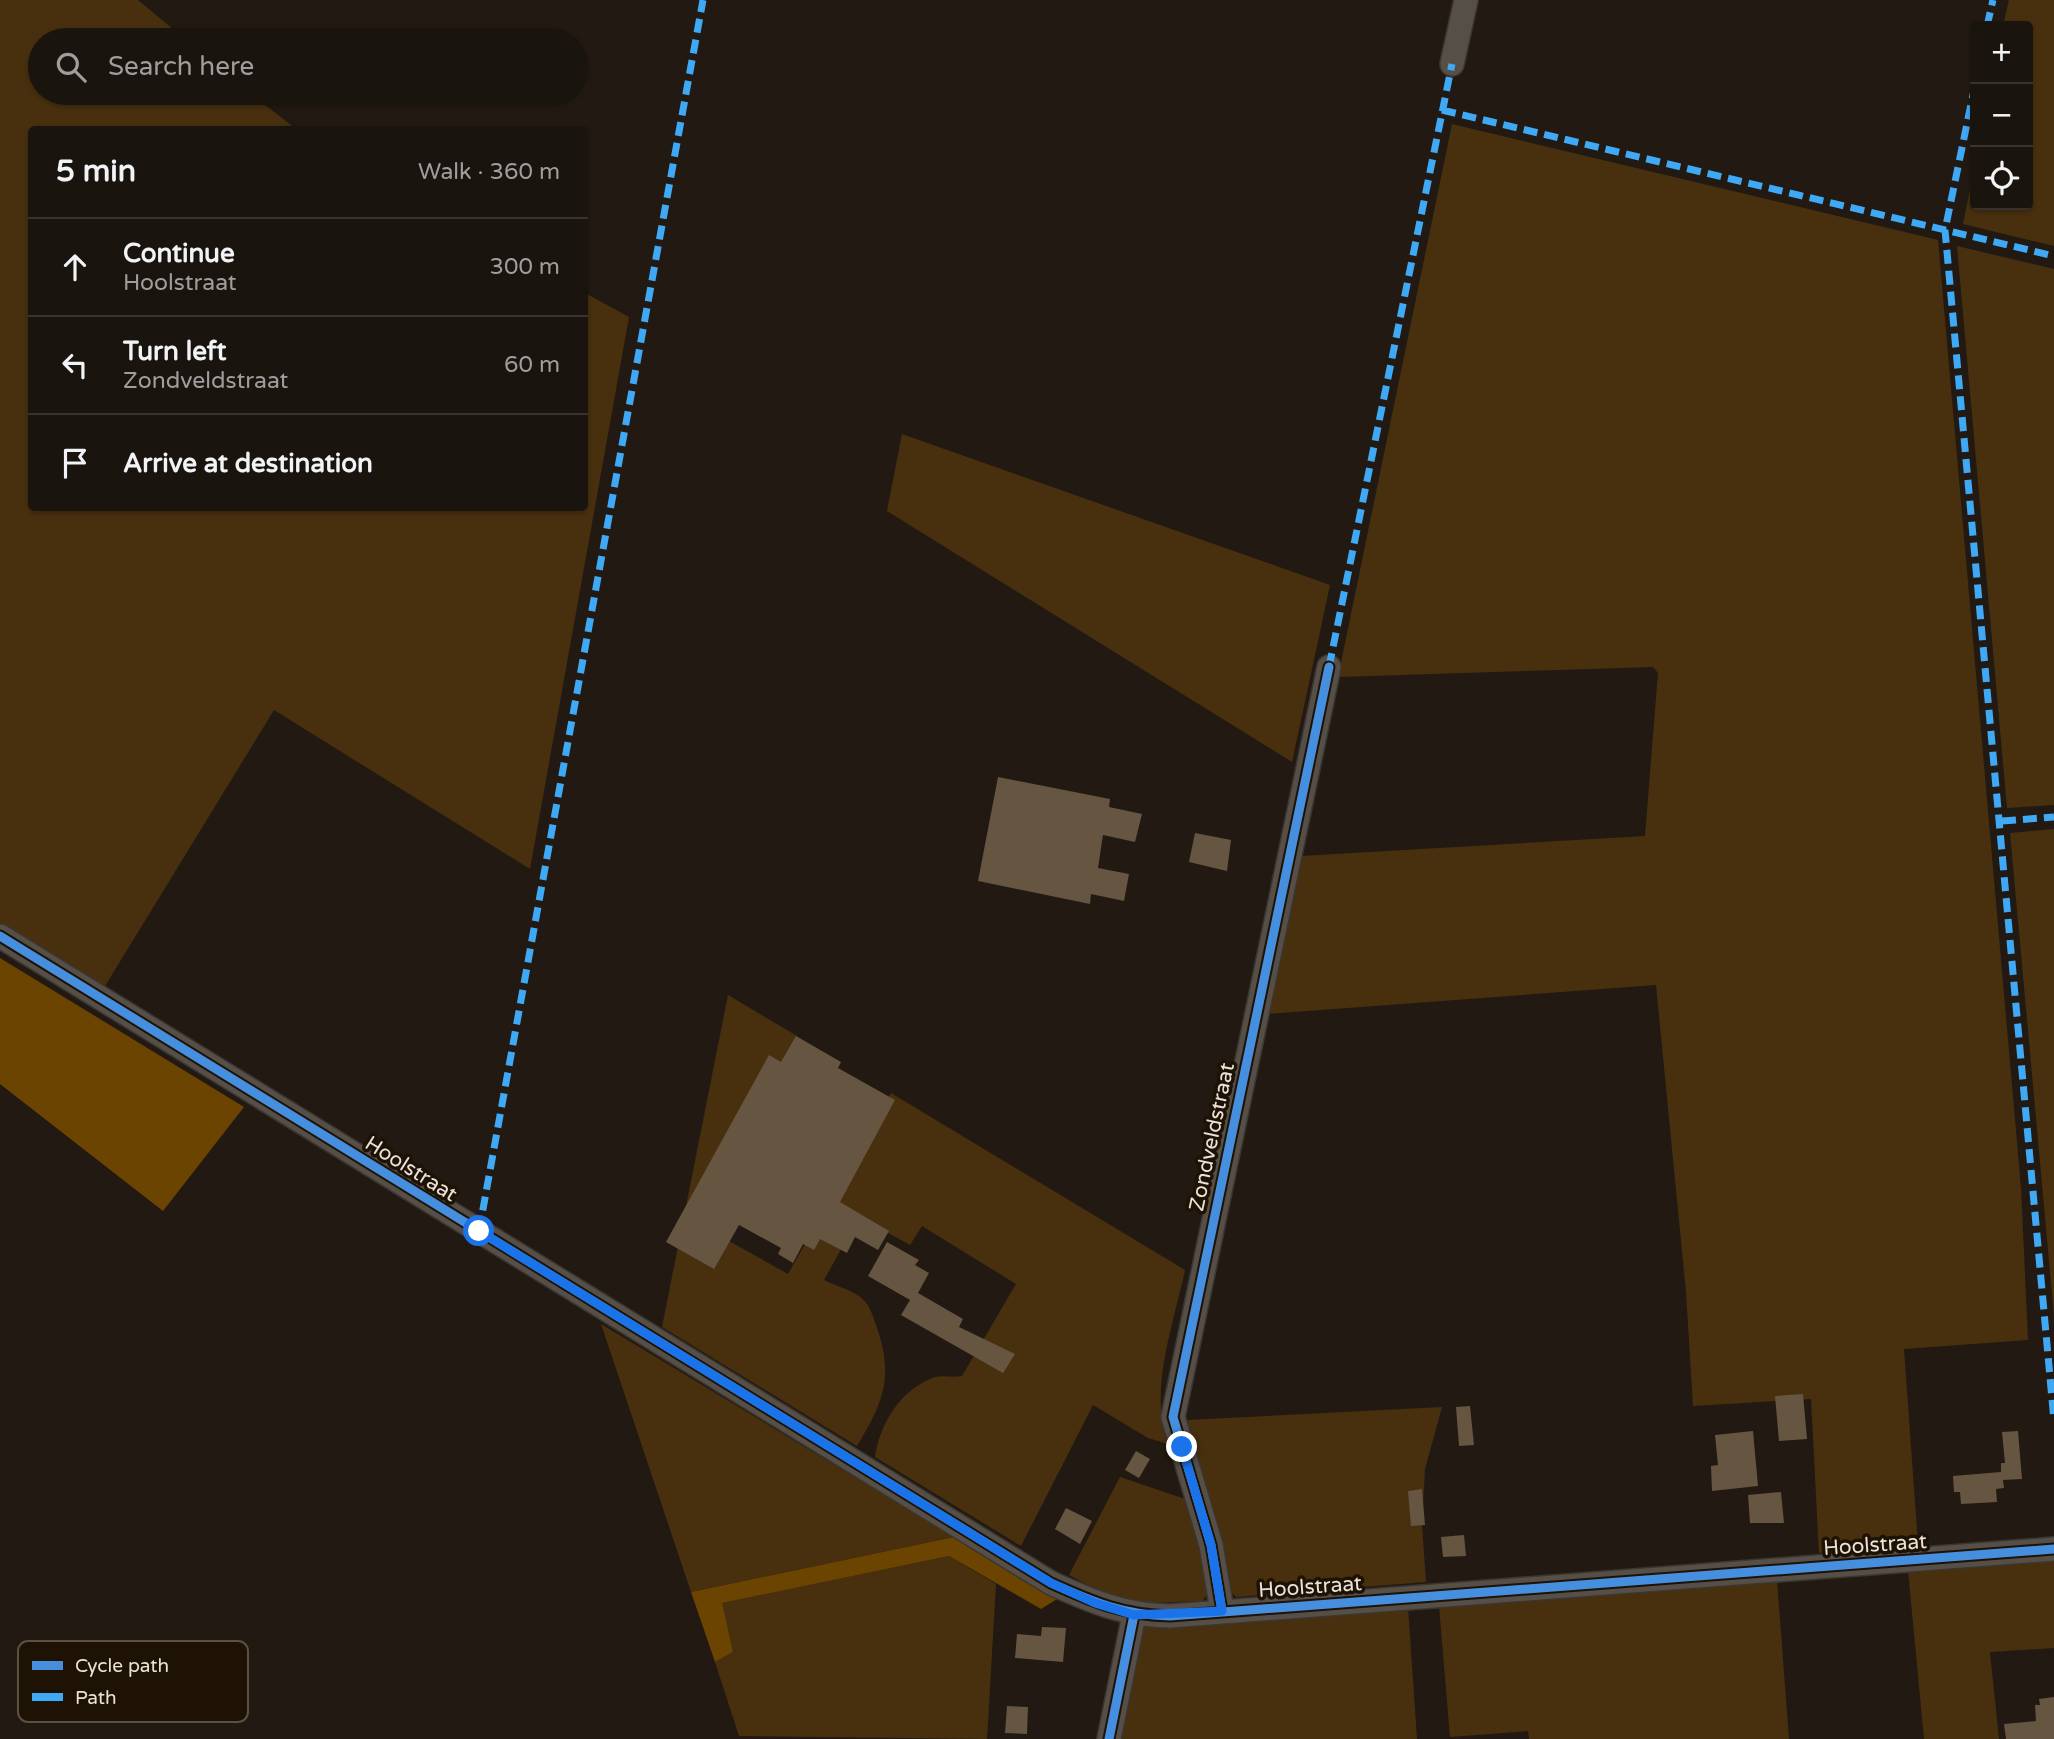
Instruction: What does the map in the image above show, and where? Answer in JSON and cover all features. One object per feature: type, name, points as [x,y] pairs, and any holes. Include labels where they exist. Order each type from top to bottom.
[{"type":"street","points":[[1452,64],[1465,0]]},
{"type":"street","name":"Zondveldstraat","points":[[1222,1611],[1211,1545],[1173,1417],[1329,667]]},
{"type":"street","name":"Hoolstraat","points":[[0,936],[1051,1583],[1095,1603],[1134,1615],[1222,1611],[2054,1549]]},
{"type":"street","points":[[1110,1739],[1134,1615]]},
{"type":"shaded area","points":[[0,0],[138,0],[172,28],[28,28],[28,105],[265,105],[292,126],[28,126],[28,511],[588,511],[588,295],[629,317],[530,869],[274,710],[105,986],[0,923]]},
{"type":"shaded area","points":[[2009,0],[2054,0],[2054,246],[1963,224],[1970,189],[1970,210],[2033,210],[2033,21],[2004,21]]},
{"type":"shaded area","points":[[1452,124],[1938,240],[2021,1188],[2028,1340],[1904,1349],[1918,1544],[1819,1553],[1811,1399],[1693,1406],[1686,1292],[1656,985],[1268,1014],[1301,856],[1645,836],[1658,673],[1653,667],[1338,677]]},
{"type":"shaded area","points":[[1957,246],[2054,269],[2054,805],[2007,808]]},
{"type":"shaded area","points":[[902,434],[1330,585],[1292,762],[887,511]]},
{"type":"shaded area","points":[[2054,829],[2054,1316],[2010,833]]},
{"type":"shaded area","points":[[0,958],[244,1107],[163,1211],[0,1084]]},
{"type":"shaded area","points":[[728,995],[797,1036],[693,1221],[788,1274],[891,1093],[1185,1270],[1162,1380],[1161,1402],[1168,1444],[1148,1438],[1093,1405],[1021,1546],[875,1457],[887,1420],[902,1399],[923,1382],[935,1377],[962,1376],[1016,1284],[922,1226],[910,1245],[859,1217],[824,1280],[866,1302],[882,1345],[885,1361],[883,1389],[879,1403],[857,1446],[662,1327]]},
{"type":"shaded area","points":[[601,1324],[954,1537],[691,1592]]},
{"type":"shaded area","points":[[1442,1407],[1425,1469],[1422,1525],[1426,1582],[1236,1597],[1225,1585],[1189,1447],[1188,1420]]},
{"type":"shaded area","points":[[1120,1477],[1191,1501],[1204,1544],[1208,1594],[1202,1601],[1123,1604],[1069,1575]]},
{"type":"shaded area","points":[[954,1537],[1057,1599],[1041,1609],[949,1556],[722,1603],[733,1652],[715,1662],[691,1592]]},
{"type":"shaded area","points":[[949,1556],[996,1584],[987,1739],[739,1736],[715,1662],[733,1652],[721,1603]]},
{"type":"shaded area","points":[[2054,1559],[2054,1648],[1990,1652],[1999,1739],[1924,1739],[1908,1570]]},
{"type":"shaded area","points":[[1777,1580],[1789,1739],[1529,1739],[1528,1731],[1450,1737],[1439,1605]]},
{"type":"shaded area","points":[[1408,1607],[1417,1739],[1120,1739],[1142,1627]]},
{"type":"building","points":[[998,777],[1110,799],[1109,807],[1142,814],[1135,842],[1103,835],[1098,868],[1129,874],[1124,901],[1091,894],[1090,904],[978,881]]},
{"type":"building","points":[[1195,833],[1231,840],[1227,871],[1189,862]]},
{"type":"building","points":[[796,1036],[841,1062],[838,1068],[895,1100],[840,1202],[889,1231],[878,1250],[855,1237],[847,1253],[820,1239],[814,1250],[803,1244],[793,1263],[778,1254],[781,1248],[739,1225],[714,1269],[666,1242],[769,1055],[781,1062]]},
{"type":"building","points":[[887,1242],[919,1260],[915,1265],[929,1273],[918,1293],[963,1319],[959,1327],[1015,1354],[1003,1373],[901,1315],[910,1300],[868,1276]]},
{"type":"building","points":[[1803,1394],[1807,1439],[1779,1441],[1775,1396]]},
{"type":"building","points":[[1470,1406],[1474,1445],[1459,1446],[1456,1407]]},
{"type":"building","points":[[1753,1431],[1758,1486],[1712,1491],[1711,1466],[1718,1465],[1715,1435]]},
{"type":"building","points":[[2018,1431],[2022,1479],[2003,1480],[2004,1488],[1996,1489],[1997,1502],[1961,1504],[1960,1492],[1954,1492],[1953,1476],[2001,1472],[2001,1463],[2005,1463],[2002,1432]]},
{"type":"building","points":[[1136,1451],[1150,1459],[1139,1478],[1125,1470]]},
{"type":"building","points":[[1422,1489],[1425,1525],[1411,1526],[1408,1491]]},
{"type":"building","points":[[1781,1492],[1784,1523],[1750,1523],[1748,1495]]},
{"type":"building","points":[[1066,1508],[1092,1521],[1080,1544],[1055,1529]]},
{"type":"building","points":[[1464,1535],[1466,1556],[1443,1557],[1441,1537]]},
{"type":"building","points":[[1042,1627],[1066,1628],[1063,1662],[1015,1658],[1017,1634],[1041,1636]]},
{"type":"building","points":[[2054,1697],[2054,1739],[2006,1739],[2004,1724],[2036,1721],[2035,1705],[2040,1705],[2039,1699]]},
{"type":"building","points":[[1007,1706],[1028,1707],[1027,1734],[1005,1733]]},
{"type":"marked path","points":[[479,1231],[703,0]]},
{"type":"marked path","points":[[1988,21],[1993,0]]},
{"type":"marked path","points":[[1329,667],[1452,64]]},
{"type":"marked path","points":[[1970,109],[1945,230],[2054,1421]]},
{"type":"marked path","points":[[1442,110],[2054,256]]},
{"type":"marked path","points":[[2002,821],[2054,817]]},
{"type":"cycle path","points":[[1222,1611],[1211,1545],[1173,1417],[1329,667]]},
{"type":"cycle path","points":[[0,936],[1051,1583],[1109,1606],[1137,1613],[1170,1616],[2054,1549]]},
{"type":"cycle path","points":[[1109,1739],[1134,1615]]},
{"type":"route","points":[[479,1231],[1051,1583],[1095,1603],[1134,1615],[1170,1616],[1222,1611],[1211,1545],[1182,1447]]}]
